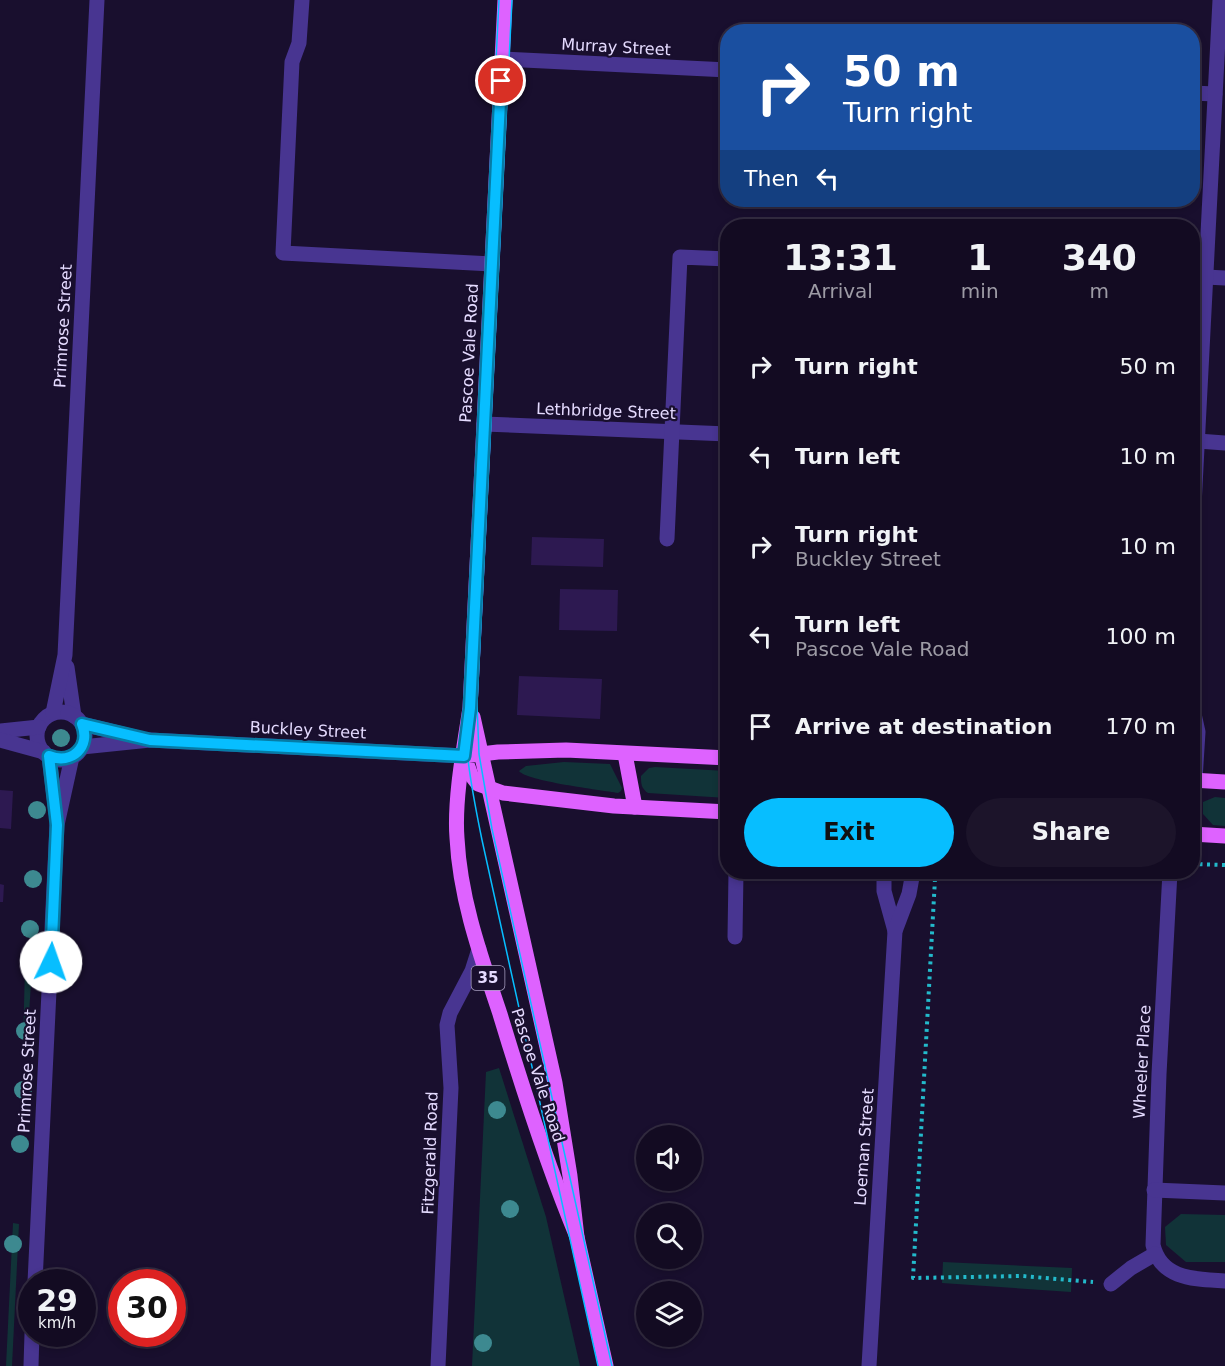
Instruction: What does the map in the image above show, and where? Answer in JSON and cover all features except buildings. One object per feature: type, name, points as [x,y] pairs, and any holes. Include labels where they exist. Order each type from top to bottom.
[{"type":"main road","name":"Pascoe Vale Road","points":[[505,0],[470,708],[457,811],[457,837],[460,872],[479,948],[533,1120],[577,1238]]},
{"type":"main road","name":"Pascoe Vale Road","points":[[470,708],[555,1083],[577,1238],[606,1366]]},
{"type":"main road","name":"Buckley Street","points":[[464,756],[566,750],[720,758]]},
{"type":"main road","points":[[625,754],[635,807]]},
{"type":"main road","points":[[464,756],[473,779],[490,790],[526,797],[635,807],[720,812]]},
{"type":"main road","points":[[1200,782],[1225,782]]},
{"type":"main road","points":[[1200,834],[1225,836]]},
{"type":"street","name":"Primrose Street","points":[[53,713],[65,655],[97,0]]},
{"type":"street","points":[[302,0],[299,43],[292,62],[283,253],[492,264]]},
{"type":"street","points":[[1200,400],[1220,0]]},
{"type":"street","name":"Murray Street","points":[[502,59],[720,70]]},
{"type":"street","points":[[1200,93],[1215,94]]},
{"type":"street","points":[[667,539],[680,257],[720,259]]},
{"type":"street","points":[[1206,277],[1225,278]]},
{"type":"street","name":"Lethbridge Street","points":[[484,424],[720,434]]},
{"type":"street","points":[[1200,441],[1225,443]]},
{"type":"street","name":"Primrose Street","points":[[65,655],[78,720]]},
{"type":"street","points":[[0,740],[56,759],[77,752],[85,732],[78,720],[67,713],[53,713],[45,719],[39,727],[38,740],[46,754]]},
{"type":"street","name":"Buckley Street","points":[[78,720],[150,740]]},
{"type":"street","points":[[0,730],[39,727]]},
{"type":"street","name":"Buckley Street","points":[[77,752],[150,740],[464,756]]},
{"type":"street","name":"Primrose Street","points":[[57,825],[77,752]]},
{"type":"street","name":"Primrose Street","points":[[36,1269],[57,825],[46,754]]},
{"type":"street","points":[[735,937],[736,879]]},
{"type":"street","name":"Loeman Street","points":[[884,879],[884,891],[895,931]]},
{"type":"street","name":"Loeman Street","points":[[870,1366],[895,931],[909,894],[912,879]]},
{"type":"street","name":"Wheeler Place","points":[[1155,1254],[1153,1245],[1154,1190],[1170,879]]},
{"type":"street","name":"Fitzgerald Road","points":[[438,1366],[451,1088],[450,1052],[446,1029],[450,1012],[472,972],[479,948]]},
{"type":"street","points":[[1154,1190],[1225,1193]]},
{"type":"street","points":[[1112,1284],[1131,1268],[1155,1254],[1163,1264],[1191,1279],[1225,1281]]},
{"type":"street","points":[[31,1366],[32,1347]]},
{"type":"path","points":[[1200,864],[1225,865]]},
{"type":"path","points":[[935,879],[913,1278],[1022,1276],[1112,1284]]},
{"type":"green space","points":[[564,762],[610,764],[622,788],[621,791],[618,793],[549,782],[519,771],[526,766]]},
{"type":"green space","points":[[649,768],[720,771],[720,798],[648,793],[642,786],[641,776]]},
{"type":"green space","points":[[1215,797],[1225,798],[1225,826],[1213,825],[1203,814],[1203,802]]},
{"type":"green space","points":[[25,966],[32,969],[27,1043],[23,1046]]},
{"type":"green space","points":[[499,1068],[546,1217],[580,1366],[472,1366],[486,1072]]},
{"type":"green space","points":[[1181,1214],[1225,1215],[1225,1262],[1186,1262],[1166,1245],[1165,1227]]},
{"type":"green space","points":[[13,1223],[19,1224],[12,1366],[6,1366]]},
{"type":"green space","points":[[943,1262],[1072,1268],[1071,1292],[942,1283]]},
{"type":"tram line","points":[[499,0],[464,708],[466,741],[482,840],[598,1366]]},
{"type":"tram line","points":[[512,0],[477,704],[479,754],[492,829],[612,1366]]},
{"type":"route","points":[[51,962],[57,825],[49,756],[64,759],[78,752],[85,740],[82,724],[150,740],[464,756],[470,708],[501,81]]}]
